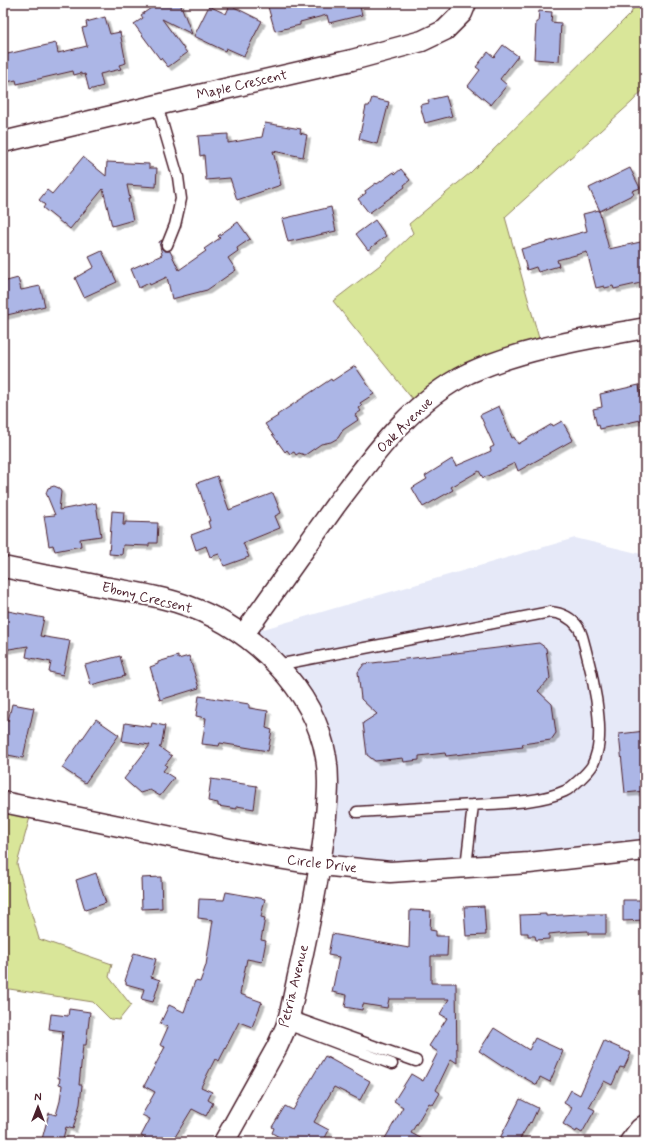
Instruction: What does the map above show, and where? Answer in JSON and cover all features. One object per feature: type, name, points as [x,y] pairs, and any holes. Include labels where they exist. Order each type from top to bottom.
[{"type":"street","name":"Maple Crescent","points":[[3,142],[352,60],[422,41],[445,30],[462,12],[466,3]]},
{"type":"street","name":"Oak Avenue","points":[[244,634],[368,462],[400,426],[439,391],[469,374],[507,359],[547,348],[645,328]]},
{"type":"street","name":"Ebony Crecsent","points":[[3,567],[176,602],[211,616],[244,634],[291,679],[308,707],[318,729],[326,758],[328,796],[321,865]]},
{"type":"street","name":"Circle Drive","points":[[3,802],[252,854],[321,865],[390,872],[529,863],[645,850]]},
{"type":"street","name":"Petria Avenue","points":[[224,1142],[277,1047],[288,1020],[321,865]]},
{"type":"street","points":[[630,1142],[645,1125]]},
{"type":"lane","points":[[157,105],[178,178],[182,199],[175,225],[166,245]]},
{"type":"lane","points":[[277,665],[550,612],[558,613],[569,618],[579,628],[591,669],[599,740],[592,766],[566,790],[540,798],[505,803],[357,812]]},
{"type":"lane","points":[[466,867],[473,805]]},
{"type":"lane","points":[[288,1020],[416,1061]]},
{"type":"lane","points":[[288,1020],[392,1064]]},
{"type":"shaded area","points":[[575,538],[645,555],[645,851],[320,866],[325,828],[316,727],[243,635]]},
{"type":"green space","points":[[636,3],[645,3],[645,88],[632,102],[505,217],[542,349],[418,406],[333,301],[380,265],[413,233],[409,224],[470,173],[631,13]]},
{"type":"green space","points":[[3,803],[32,810],[17,864],[39,939],[112,964],[109,977],[131,1005],[119,1020],[110,1019],[93,1002],[3,988]]},
{"type":"building","points":[[158,3],[180,3],[192,34],[162,19],[187,53],[168,67],[161,58],[160,59],[134,24],[143,18],[141,15]]},
{"type":"building","points":[[285,3],[359,3],[362,15],[329,23],[327,15],[300,22],[300,25],[275,31],[268,7]]},
{"type":"building","points":[[230,5],[262,21],[244,56],[226,48],[225,51],[194,36],[209,6],[226,14]]},
{"type":"building","points":[[539,11],[552,12],[551,22],[561,23],[559,61],[534,59],[536,22],[538,22]]},
{"type":"building","points":[[105,17],[110,34],[120,32],[126,63],[119,65],[121,69],[100,74],[103,86],[89,90],[85,74],[81,75],[81,73],[74,75],[73,71],[17,84],[16,80],[7,82],[3,64],[3,55],[56,43],[58,53],[87,46],[82,28],[87,27],[86,22]]},
{"type":"building","points":[[503,45],[518,56],[500,79],[507,85],[491,105],[468,86],[480,70],[476,67],[488,52],[494,57]]},
{"type":"building","points":[[446,96],[452,116],[425,123],[420,105],[429,103],[428,100]]},
{"type":"building","points":[[372,98],[389,102],[377,144],[359,139],[366,106],[369,106]]},
{"type":"building","points":[[265,123],[301,129],[300,133],[307,135],[303,157],[273,151],[281,185],[237,200],[230,178],[206,180],[204,155],[200,156],[198,136],[228,134],[228,143],[262,137]]},
{"type":"building","points":[[83,157],[106,176],[107,162],[149,164],[149,168],[157,168],[156,187],[127,185],[130,199],[128,199],[133,220],[112,226],[103,189],[70,229],[43,208],[45,205],[39,200],[47,190],[52,194]]},
{"type":"building","points":[[630,168],[640,188],[632,191],[634,194],[600,211],[589,188]]},
{"type":"building","points":[[401,169],[410,180],[404,185],[405,187],[369,213],[358,199],[366,193],[365,191],[376,183],[377,184],[394,172],[395,174]]},
{"type":"building","points":[[331,207],[336,231],[288,242],[282,219]]},
{"type":"building","points":[[599,210],[609,249],[645,241],[645,282],[614,289],[613,286],[596,288],[587,252],[557,260],[559,266],[538,272],[536,267],[527,270],[521,249],[587,231],[583,214]]},
{"type":"building","points":[[375,220],[386,236],[368,250],[356,234]]},
{"type":"building","points":[[238,222],[250,239],[237,248],[238,251],[228,258],[236,270],[207,290],[172,299],[167,277],[150,285],[149,283],[139,288],[131,269],[162,255],[159,242],[162,240],[162,249],[165,251],[170,251],[179,270],[206,251],[204,249],[220,238],[218,236]]},
{"type":"building","points":[[102,251],[117,282],[84,297],[75,278],[94,267],[89,257]]},
{"type":"building","points":[[18,278],[21,290],[40,286],[45,306],[3,316],[3,282]]},
{"type":"building","points":[[355,366],[374,394],[360,403],[362,406],[359,408],[361,411],[355,415],[358,420],[343,430],[338,438],[331,442],[321,444],[305,455],[299,453],[296,455],[294,452],[290,454],[287,450],[285,452],[265,424],[331,379],[332,381]]},
{"type":"building","points":[[639,385],[645,419],[600,429],[599,425],[597,426],[593,409],[602,407],[600,394]]},
{"type":"building","points":[[499,406],[512,438],[514,437],[518,444],[552,424],[553,426],[562,421],[573,440],[518,471],[515,463],[483,478],[479,471],[451,487],[453,490],[423,507],[412,488],[427,479],[425,476],[452,459],[456,466],[491,451],[490,448],[494,446],[480,415]]},
{"type":"building","points":[[217,476],[229,510],[273,493],[281,513],[275,516],[280,528],[243,543],[249,557],[224,566],[219,554],[210,557],[206,546],[196,550],[191,535],[210,528],[208,521],[210,521],[197,483]]},
{"type":"building","points":[[54,486],[59,488],[61,492],[59,510],[96,503],[101,536],[80,539],[81,546],[55,551],[53,545],[49,546],[44,516],[55,515],[46,493],[48,488]]},
{"type":"building","points":[[112,511],[124,512],[123,525],[125,525],[125,522],[158,523],[157,543],[149,543],[149,546],[123,545],[122,555],[109,554]]},
{"type":"building","points":[[3,610],[44,618],[40,636],[70,641],[63,675],[49,672],[51,662],[26,657],[28,646],[3,650]]},
{"type":"building","points":[[539,643],[546,648],[550,678],[538,691],[552,704],[556,733],[551,740],[522,744],[523,747],[446,756],[445,753],[419,756],[419,760],[404,762],[403,758],[375,761],[367,755],[363,723],[377,714],[361,699],[358,672],[364,664]]},
{"type":"building","points":[[120,656],[125,676],[91,685],[85,665]]},
{"type":"building","points":[[178,656],[178,659],[189,656],[199,688],[160,700],[150,667],[158,664],[158,662]]},
{"type":"building","points":[[199,696],[249,704],[249,708],[268,711],[266,728],[272,730],[268,751],[220,743],[219,746],[202,744],[206,718],[196,716]]},
{"type":"building","points":[[12,704],[34,708],[23,758],[3,754],[3,720],[8,721]]},
{"type":"building","points":[[96,719],[119,735],[85,783],[62,768]]},
{"type":"building","points":[[125,723],[151,727],[152,723],[165,726],[161,747],[159,747],[172,756],[165,765],[167,766],[163,771],[174,778],[160,796],[150,790],[140,793],[124,779],[150,745],[122,741]]},
{"type":"building","points":[[645,731],[645,791],[625,793],[619,734]]},
{"type":"building","points":[[211,779],[257,786],[254,809],[237,806],[237,809],[218,806],[218,803],[208,801]]},
{"type":"building","points":[[96,873],[106,903],[85,910],[76,880]]},
{"type":"building","points":[[161,877],[162,908],[142,909],[141,878]]},
{"type":"building","points":[[226,892],[265,899],[261,917],[265,918],[261,940],[266,941],[262,962],[247,959],[240,994],[262,1002],[252,1027],[239,1022],[219,1061],[215,1059],[201,1087],[212,1092],[208,1100],[213,1103],[206,1116],[192,1109],[172,1142],[152,1142],[141,1136],[150,1119],[142,1115],[155,1092],[144,1086],[165,1047],[160,1045],[168,1027],[160,1024],[169,1005],[184,1012],[195,981],[200,982],[206,965],[213,920],[198,918],[199,899],[224,900]]},
{"type":"building","points":[[623,900],[645,900],[645,920],[623,921]]},
{"type":"building","points":[[484,906],[486,935],[466,936],[464,907]]},
{"type":"building","points":[[410,910],[431,911],[430,930],[436,931],[436,936],[448,936],[447,956],[431,956],[431,983],[456,983],[457,1063],[451,1059],[436,1090],[440,1093],[433,1105],[429,1103],[411,1133],[428,1142],[383,1142],[403,1107],[394,1101],[411,1074],[423,1081],[438,1052],[429,1046],[447,1018],[440,1014],[449,999],[389,999],[387,1008],[363,1004],[362,1010],[345,1007],[347,995],[332,992],[339,957],[328,955],[332,934],[409,948]]},
{"type":"building","points":[[546,914],[546,916],[606,914],[606,934],[588,934],[588,931],[568,932],[549,934],[549,939],[536,940],[535,936],[528,936],[528,933],[521,933],[520,915]]},
{"type":"building","points":[[134,953],[156,959],[151,977],[160,980],[153,1002],[141,999],[144,989],[126,984],[125,981]]},
{"type":"building","points":[[69,1009],[90,1012],[86,1045],[83,1045],[79,1085],[82,1085],[80,1104],[73,1129],[66,1127],[62,1142],[54,1142],[42,1139],[49,1113],[56,1115],[60,1101],[62,1085],[59,1084],[60,1078],[58,1078],[63,1031],[49,1029],[51,1014],[68,1016]]},
{"type":"building","points":[[494,1028],[529,1050],[535,1038],[563,1051],[550,1082],[540,1077],[537,1085],[504,1066],[503,1067],[479,1051]]},
{"type":"building","points":[[604,1041],[631,1053],[624,1068],[620,1067],[612,1085],[604,1081],[589,1107],[595,1110],[582,1133],[577,1130],[576,1132],[563,1124],[572,1108],[564,1103],[571,1090],[580,1095]]},
{"type":"building","points":[[325,1056],[370,1081],[360,1100],[334,1087],[314,1122],[329,1130],[323,1142],[288,1142],[272,1133],[274,1128],[272,1127],[285,1106],[293,1110]]},
{"type":"building","points":[[520,1099],[538,1108],[531,1123],[530,1122],[518,1142],[498,1142]]}]
